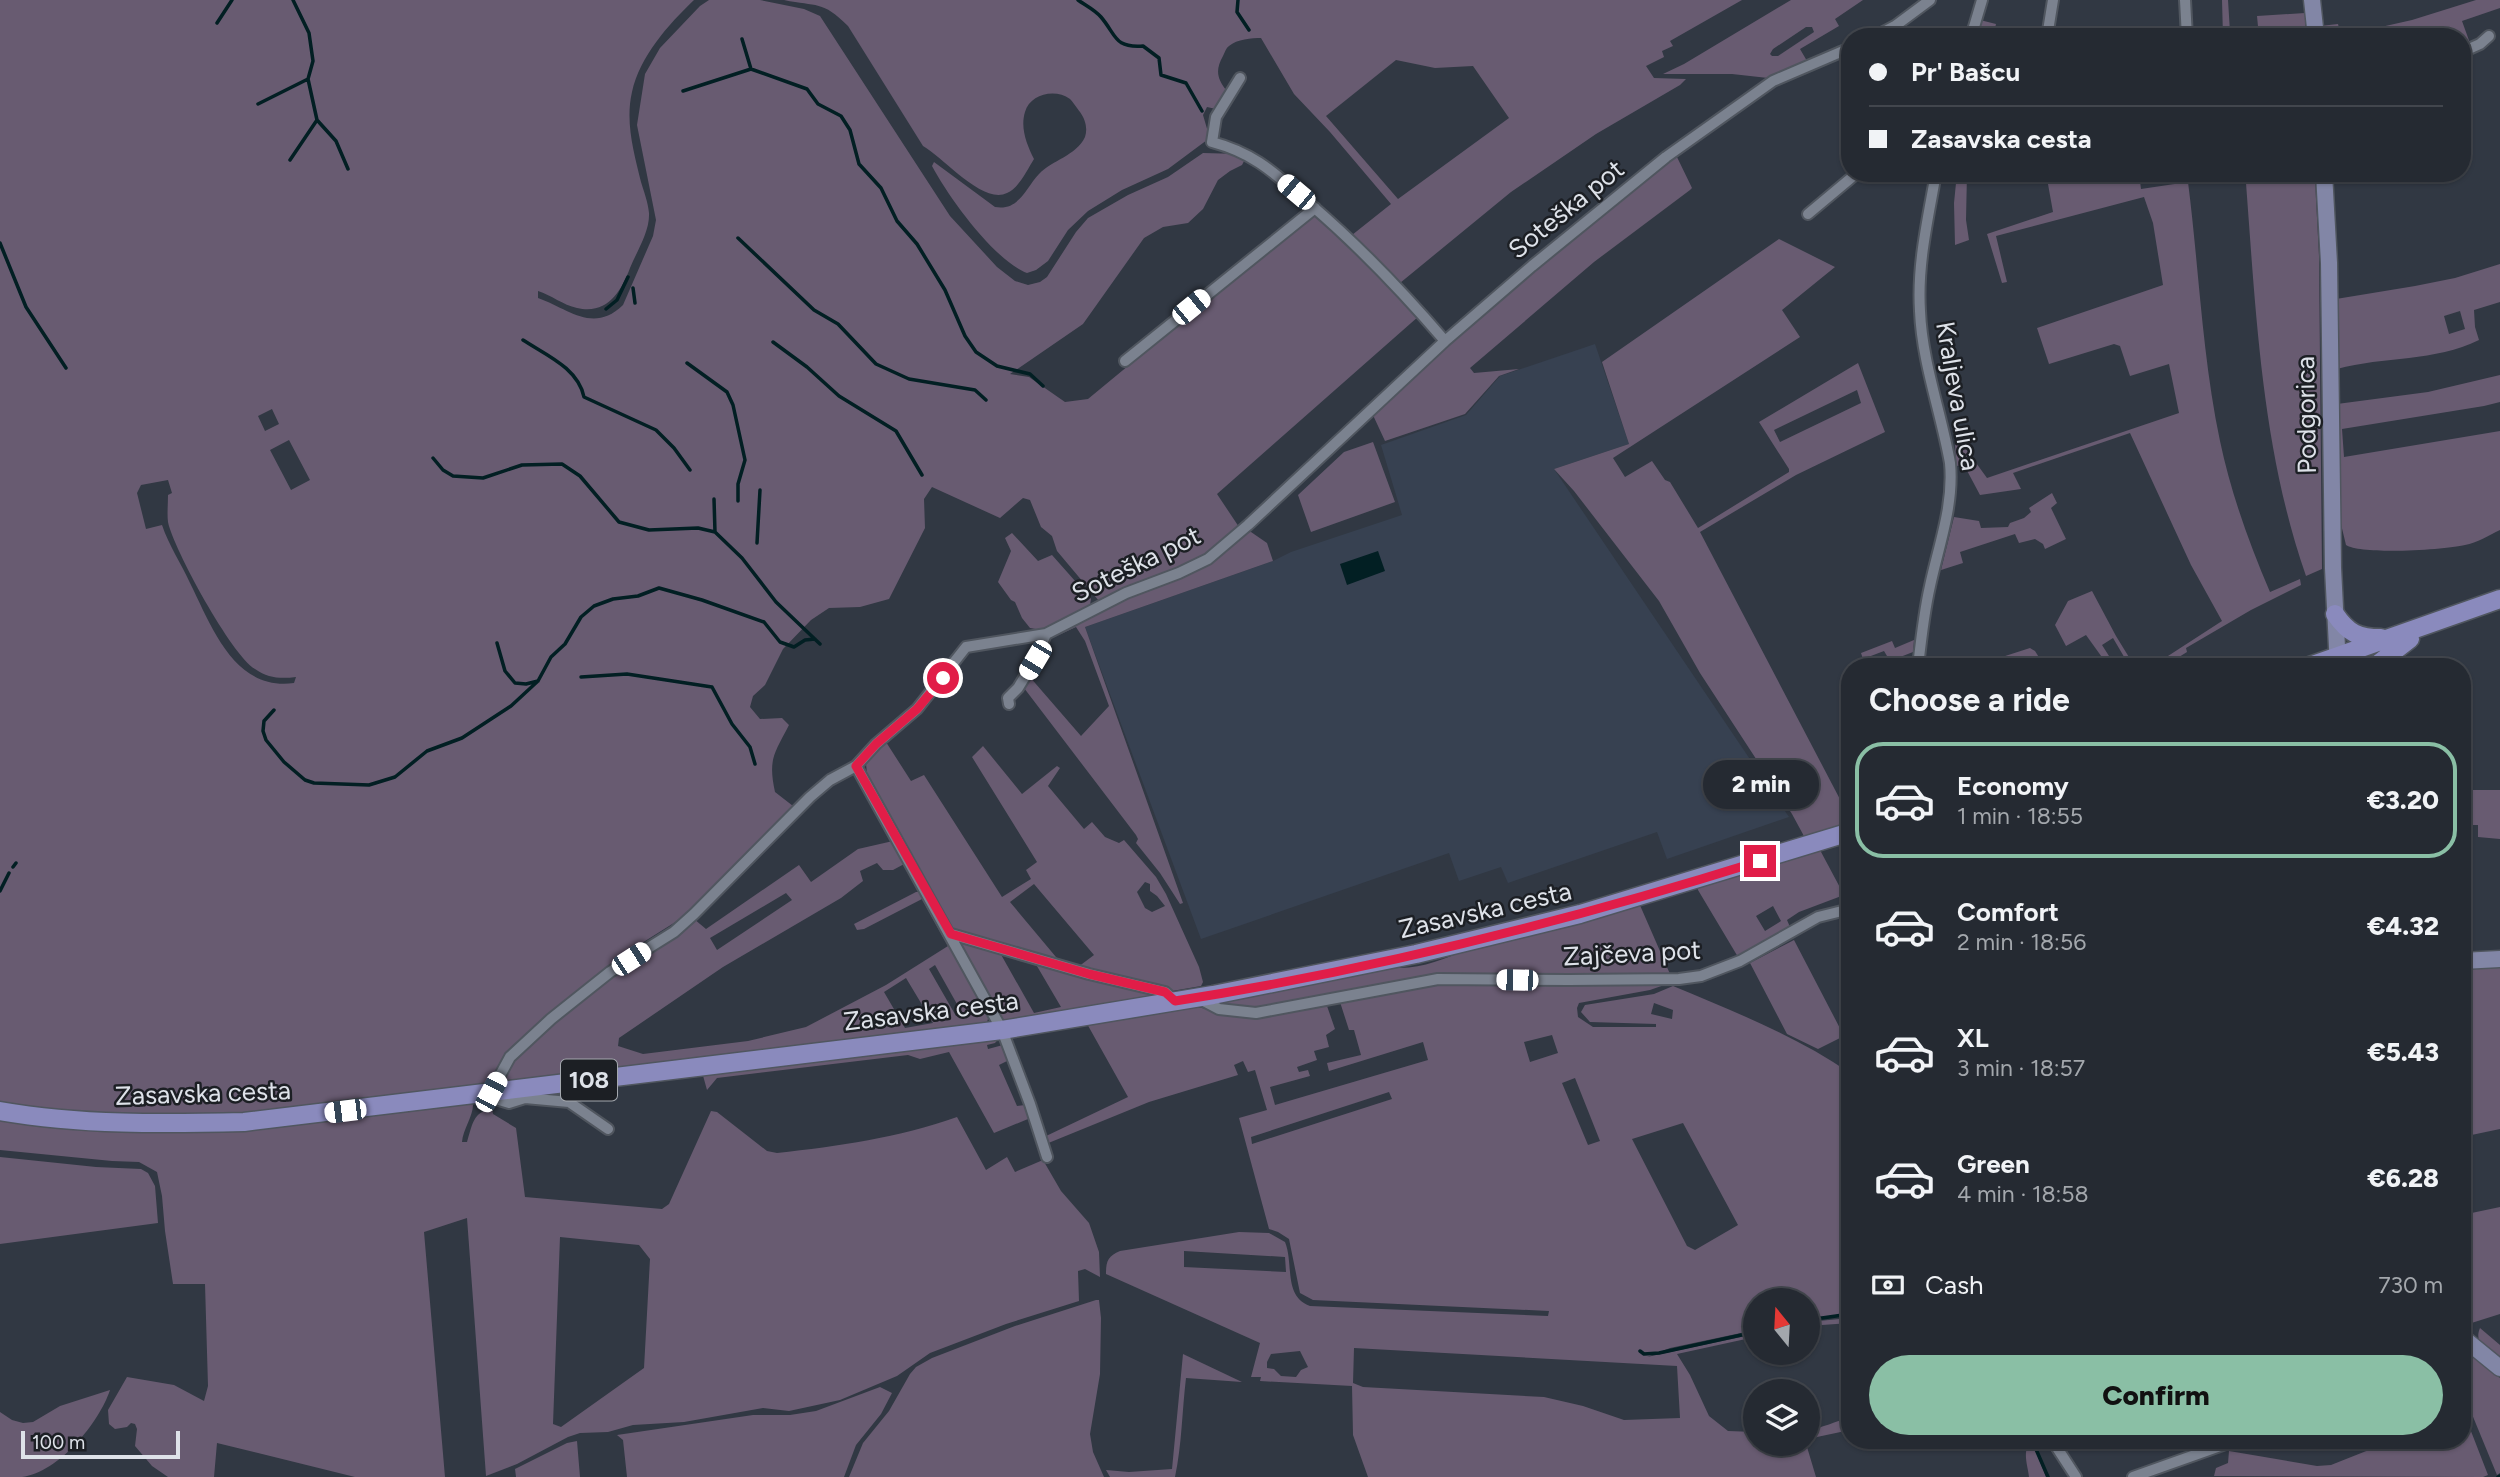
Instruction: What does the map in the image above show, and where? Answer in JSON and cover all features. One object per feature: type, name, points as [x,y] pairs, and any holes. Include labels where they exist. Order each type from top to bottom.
[{"type":"main road","points":[[2312,0],[2315,28]]},
{"type":"main road","name":"Podgorica","points":[[2324,182],[2329,263],[2338,658]]},
{"type":"main road","points":[[2347,658],[2500,600]]},
{"type":"main road","points":[[2335,614],[2345,628],[2355,635],[2392,639]]},
{"type":"main road","points":[[2385,658],[2422,628]]},
{"type":"main road","name":"Zasavska cesta","points":[[0,1111],[101,1122],[244,1122],[1002,1030],[1197,998],[1416,954],[1580,914],[1841,835]]},
{"type":"main road","points":[[2471,961],[2500,959]]},
{"type":"main road","points":[[2471,1344],[2500,1368]]},
{"type":"street","points":[[1891,28],[1930,0]]},
{"type":"street","points":[[1974,28],[1982,0]]},
{"type":"street","points":[[2048,28],[2053,0]]},
{"type":"street","points":[[2185,0],[2187,28]]},
{"type":"street","points":[[2471,48],[2489,36]]},
{"type":"street","name":"Soteška pot","points":[[491,1092],[510,1056],[610,972],[674,932],[724,886],[810,797],[830,780],[856,766],[876,744],[917,709],[966,647],[1046,634],[1126,593],[1208,559],[1445,341],[1666,157],[1773,81],[1841,52]]},
{"type":"street","points":[[1240,78],[1216,117],[1212,142],[1237,149],[1257,159],[1315,208],[1395,283],[1445,341]]},
{"type":"street","points":[[1808,214],[1846,182]]},
{"type":"street","name":"Kraljeva ulica","points":[[1919,658],[1929,588],[1950,504],[1952,482],[1920,312],[1921,259],[1934,182]]},
{"type":"street","points":[[1125,360],[1315,208]]},
{"type":"street","points":[[1009,704],[1008,698],[1018,688],[1035,660],[1046,634]]},
{"type":"street","points":[[856,766],[1002,1030],[1047,1157]]},
{"type":"street","name":"Zajčeva pot","points":[[1197,998],[1219,1009],[1256,1013],[1438,979],[1679,979],[1701,976],[1740,961],[1818,917],[1841,911]]},
{"type":"street","points":[[951,934],[1089,974],[1165,992],[1175,1001]]},
{"type":"street","points":[[491,1092],[499,1100],[509,1103],[525,1098],[569,1102],[608,1129]]},
{"type":"street","points":[[2058,1449],[2076,1477]]},
{"type":"street","points":[[2133,1477],[2212,1449]]},
{"type":"shaded area","points":[[0,0],[694,0],[674,20],[648,54],[632,92],[629,115],[631,137],[648,205],[649,220],[622,285],[605,305],[588,309],[572,307],[538,291],[538,298],[581,316],[601,318],[623,305],[653,236],[656,220],[637,125],[645,74],[660,48],[709,0],[760,0],[804,9],[820,16],[950,216],[997,267],[1015,281],[1028,285],[1040,282],[1047,277],[1088,218],[1128,195],[1168,177],[1203,153],[1239,154],[1245,159],[1242,165],[1218,180],[1203,209],[1188,223],[1163,227],[1144,238],[1083,324],[1010,374],[1029,377],[1065,402],[1088,399],[1312,214],[1319,216],[1419,316],[1217,494],[1239,527],[1213,548],[1175,570],[1099,601],[1057,551],[1052,536],[1041,527],[1030,500],[1023,498],[1000,518],[932,487],[924,499],[925,528],[889,599],[860,607],[829,608],[811,620],[783,649],[765,685],[753,696],[750,707],[760,719],[782,718],[789,725],[776,750],[772,772],[775,792],[793,806],[693,911],[618,958],[549,1013],[509,1049],[493,1078],[485,1084],[264,1112],[199,1117],[102,1115],[0,1104]],"holes":[[[272,409],[279,424],[265,431],[258,416]],[[289,440],[310,480],[291,490],[270,450]],[[168,480],[172,493],[168,495],[168,522],[172,535],[205,600],[232,644],[255,669],[274,677],[296,677],[294,683],[273,683],[256,677],[228,652],[207,618],[162,525],[146,529],[137,493],[141,485]]]},
{"type":"shaded area","points":[[784,0],[1742,0],[1670,41],[1673,46],[1662,51],[1664,57],[1646,66],[1654,78],[1686,79],[1680,85],[1596,134],[1511,192],[1400,283],[1352,235],[1391,204],[1294,94],[1261,38],[1236,42],[1226,50],[1218,74],[1227,91],[1216,109],[1207,107],[1203,115],[1208,132],[1207,140],[1168,169],[1122,190],[1088,211],[1068,230],[1048,261],[1027,273],[1014,266],[987,242],[949,194],[932,166],[934,162],[995,207],[1010,206],[1021,198],[1039,174],[1076,149],[1085,137],[1085,121],[1071,100],[1050,94],[1032,101],[1025,112],[1023,124],[1034,159],[1011,191],[997,195],[987,192],[975,186],[923,146],[848,26],[825,8]],"holes":[[[1396,60],[1435,68],[1473,66],[1509,118],[1398,199],[1326,116]]]},
{"type":"shaded area","points":[[1791,0],[1863,0],[1835,19],[1839,26],[1800,49],[1807,61],[1768,78],[1732,74],[1663,74]],"holes":[[[1806,27],[1812,27],[1814,32],[1778,56],[1770,54],[1773,49]]]},
{"type":"shaded area","points":[[2222,0],[2228,0],[2230,28],[2223,28]]},
{"type":"shaded area","points":[[2476,0],[2500,0],[2500,8],[2462,21],[2465,28],[2376,28]]},
{"type":"shaded area","points":[[2305,13],[2306,28],[2258,28],[2257,16]]},
{"type":"shaded area","points":[[1980,20],[1996,24],[1995,28],[1978,28]]},
{"type":"shaded area","points":[[2338,24],[2339,28],[2320,28],[2320,26]]},
{"type":"shaded area","points":[[1676,155],[1692,188],[1594,262],[1470,368],[1474,373],[1519,369],[1499,376],[1465,414],[1385,441],[1372,413],[1547,256]]},
{"type":"shaded area","points":[[1956,182],[1967,182],[1966,220],[1969,240],[1955,245]]},
{"type":"shaded area","points":[[2048,182],[2140,182],[2141,189],[2188,182],[2209,376],[2229,480],[2270,592],[2300,579],[2301,585],[2186,648],[2187,652],[2177,658],[2165,658],[2222,621],[2191,565],[2130,433],[2013,473],[2021,489],[1980,495],[1964,465],[1956,466],[1955,442],[1958,438],[1987,478],[2179,413],[2169,364],[2130,376],[2120,346],[2114,344],[2049,364],[2037,328],[2163,285],[2153,223],[2144,197],[1996,236],[2007,282],[2002,283],[1987,234],[2053,212]]},
{"type":"shaded area","points":[[2315,182],[2319,256],[2322,569],[2306,576],[2279,480],[2270,431],[2258,332],[2246,183]]},
{"type":"shaded area","points":[[1779,239],[1835,267],[1782,310],[1800,337],[1613,458],[1625,477],[1652,461],[1665,480],[1670,482],[1698,528],[1789,472],[1759,422],[1858,363],[1885,432],[1796,475],[1700,532],[1841,801],[1841,825],[1805,838],[1700,673],[1659,601],[1554,469],[1629,444],[1602,362]],"holes":[[[1857,390],[1861,403],[1780,442],[1774,430]]]},
{"type":"shaded area","points":[[2500,264],[2500,302],[2474,310],[2479,340],[2445,352],[2337,369],[2336,299],[2455,278]],"holes":[[[2460,311],[2465,329],[2449,334],[2444,316]]]},
{"type":"shaded area","points":[[1595,344],[1629,444],[1554,469],[1789,817],[1667,859],[1657,832],[1508,883],[1501,867],[1459,881],[1449,853],[1201,939],[1085,627],[1402,515],[1381,445],[1466,415],[1500,376]]},
{"type":"shaded area","points":[[2500,375],[2500,402],[2342,429],[2344,457],[2500,431],[2500,530],[2469,544],[2440,549],[2385,551],[2346,545],[2339,516],[2337,404],[2428,392]]},
{"type":"shaded area","points":[[1373,442],[1395,502],[1311,532],[1298,495],[1344,452]]},
{"type":"shaded area","points":[[2052,493],[2057,503],[2051,508],[2066,539],[2045,549],[2043,544],[2035,539],[2019,543],[2015,534],[1960,552],[1963,563],[1941,570],[1954,517],[1979,521],[1981,528],[2008,527],[2010,523],[2024,518],[2031,512],[2029,508]]},
{"type":"shaded area","points":[[1251,532],[1267,543],[1273,561],[1085,627],[1183,903],[1180,904],[1136,843],[1136,835],[1024,688],[1029,676],[1081,736],[1109,706],[1085,641],[1076,627],[1048,640],[1046,649],[1041,652],[1043,642],[1094,612],[1196,569],[1240,534]]},
{"type":"shaded area","points":[[1012,533],[1038,561],[1052,555],[1091,599],[1090,605],[1041,630],[1030,628],[1015,602],[998,582],[1011,551],[1005,538]]},
{"type":"shaded area","points":[[1378,551],[1385,571],[1347,585],[1340,564]]},
{"type":"shaded area","points":[[2092,591],[2129,658],[2125,658],[2113,638],[2102,645],[2110,658],[2103,658],[2086,635],[2066,646],[2055,625],[2068,601]]},
{"type":"shaded area","points":[[1914,640],[1913,652],[1898,658],[1888,658],[1884,651],[1866,658],[1863,658],[1861,653],[1892,641],[1895,648]]},
{"type":"shaded area","points":[[2030,648],[2039,658],[1999,658]]},
{"type":"shaded area","points":[[886,742],[911,781],[924,775],[1002,897],[1031,879],[1026,870],[1037,862],[972,757],[983,746],[1022,794],[1057,766],[1060,768],[1048,786],[1084,829],[1092,822],[1105,837],[1119,843],[1124,840],[1156,877],[1199,967],[1203,982],[1201,986],[1172,991],[1078,967],[1094,955],[1034,884],[1010,902],[1061,963],[960,933],[949,925],[868,783],[866,764]],"holes":[[[1145,882],[1150,884],[1150,891],[1165,906],[1152,912],[1145,908],[1137,892]]]},
{"type":"shaded area","points":[[2471,790],[2500,790],[2500,839],[2478,837],[2478,825],[2471,825]]},
{"type":"shaded area","points":[[893,841],[906,863],[893,870],[883,870],[877,863],[860,871],[863,881],[841,898],[723,967],[619,1038],[618,1046],[643,1054],[748,1041],[806,1027],[886,985],[948,946],[922,899],[864,929],[857,930],[854,924],[916,892],[921,892],[989,1016],[982,1026],[509,1083],[505,1081],[503,1077],[509,1067],[543,1031],[694,919],[706,929],[799,865],[811,882],[858,849]],"holes":[[[786,893],[792,900],[717,950],[710,938]],[[935,965],[962,1014],[956,1016],[929,969]],[[906,978],[933,1023],[905,1028],[884,992]]]},
{"type":"shaded area","points":[[1820,850],[1841,889],[1841,896],[1799,912],[1787,920],[1790,927],[1738,957],[1698,886]],"holes":[[[1773,906],[1781,921],[1765,931],[1756,916]]]},
{"type":"shaded area","points":[[1639,903],[1670,974],[1467,974],[1260,1009],[1219,1003],[1221,1000],[1399,965],[1400,968],[1409,968],[1426,964],[1467,950]]},
{"type":"shaded area","points":[[1794,940],[1841,1030],[1841,1038],[1818,1049],[1787,1034],[1750,963]]},
{"type":"shaded area","points":[[959,942],[999,951],[1034,1013],[1061,1007],[1034,961],[1156,993],[1158,996],[1011,1022],[1003,1021],[996,1013]]},
{"type":"shaded area","points":[[2500,964],[2500,1129],[2471,1135],[2471,966]]},
{"type":"shaded area","points":[[1667,981],[1667,984],[1650,990],[1579,1003],[1578,1017],[1593,1027],[1656,1027],[1656,1024],[1590,1022],[1581,1012],[1585,1005],[1654,994],[1673,986],[1786,1036],[1841,1067],[1841,1316],[1820,1317],[1820,1288],[1743,1288],[1743,1333],[1670,1348],[1647,1357],[1743,1337],[1743,1340],[1677,1354],[1709,1416],[1728,1431],[1743,1432],[1743,1456],[1810,1456],[1816,1477],[1368,1477],[1353,1435],[1352,1386],[1260,1381],[1261,1377],[1251,1377],[1260,1343],[1106,1274],[1108,1260],[1120,1251],[1239,1232],[1269,1233],[1285,1242],[1296,1295],[1310,1306],[1548,1316],[1549,1311],[1313,1300],[1300,1293],[1289,1239],[1269,1229],[1239,1118],[1267,1110],[1255,1070],[1248,1072],[1243,1061],[1234,1065],[1238,1075],[1149,1102],[1046,1144],[1044,1137],[1128,1097],[1086,1022],[1167,1008],[1199,1007],[1211,1010],[1327,1006],[1335,1029],[1326,1035],[1329,1047],[1314,1051],[1317,1060],[1297,1067],[1299,1072],[1308,1070],[1310,1076],[1270,1087],[1275,1105],[1428,1060],[1423,1042],[1329,1071],[1327,1063],[1361,1055],[1354,1030],[1349,1030],[1340,1002],[1434,983]],"holes":[[[1654,1003],[1673,1010],[1672,1019],[1651,1014]],[[1552,1035],[1558,1053],[1530,1062],[1524,1042]],[[1575,1078],[1600,1141],[1588,1145],[1562,1083]],[[1389,1092],[1392,1099],[1252,1144],[1251,1137]],[[1683,1123],[1738,1225],[1695,1250],[1687,1246],[1632,1139]],[[1184,1251],[1285,1257],[1286,1272],[1184,1267]],[[1354,1348],[1677,1366],[1680,1418],[1624,1420],[1583,1406],[1544,1397],[1363,1387],[1353,1383]],[[1300,1351],[1308,1367],[1301,1370],[1296,1377],[1281,1376],[1274,1369],[1267,1368],[1271,1354]]]},
{"type":"shaded area","points":[[999,1038],[995,1043],[987,1045],[988,1049],[1003,1045],[1009,1060],[999,1065],[1017,1106],[1025,1105],[1028,1119],[994,1133],[949,1052],[920,1059],[908,1055],[717,1078],[707,1090],[702,1072]]},
{"type":"shaded area","points":[[468,1102],[473,1103],[473,1108],[462,1142],[467,1142],[474,1120],[486,1110],[492,1109],[493,1114],[516,1128],[525,1197],[662,1209],[669,1204],[711,1111],[717,1112],[767,1151],[777,1153],[868,1140],[957,1117],[986,1170],[1007,1157],[1015,1172],[1043,1160],[1061,1191],[1089,1223],[1099,1252],[1100,1277],[1085,1269],[1078,1271],[1079,1301],[1006,1324],[930,1353],[897,1376],[840,1400],[789,1411],[763,1408],[684,1422],[633,1425],[608,1432],[580,1433],[486,1476],[467,1218],[424,1232],[445,1477],[355,1477],[217,1443],[214,1477],[168,1477],[152,1466],[135,1446],[135,1424],[115,1429],[109,1424],[108,1410],[127,1377],[174,1385],[204,1401],[208,1386],[205,1284],[173,1284],[157,1172],[139,1162],[0,1150],[0,1116],[79,1126]],"holes":[[[560,1237],[639,1245],[650,1259],[644,1368],[561,1427],[553,1424]]]},
{"type":"shaded area","points":[[0,1157],[141,1169],[148,1173],[155,1186],[158,1223],[0,1244]]},
{"type":"shaded area","points":[[2500,1207],[2500,1314],[2471,1323],[2471,1213]]},
{"type":"shaded area","points":[[1099,1300],[1101,1318],[1100,1374],[1090,1434],[1093,1452],[1104,1477],[849,1477],[863,1443],[889,1411],[916,1367],[932,1358],[1015,1326]]},
{"type":"shaded area","points":[[1841,1319],[1841,1324],[1820,1325],[1820,1321]]},
{"type":"shaded area","points":[[2480,1328],[2500,1345],[2500,1359],[2480,1343]]},
{"type":"shaded area","points":[[1183,1354],[1242,1382],[1186,1378],[1175,1477],[1110,1477],[1106,1470],[1129,1472],[1172,1469]]},
{"type":"shaded area","points":[[2471,1355],[2500,1378],[2500,1473],[2497,1475],[2471,1412]]},
{"type":"shaded area","points":[[880,1387],[892,1393],[881,1414],[856,1445],[844,1477],[627,1477],[623,1440],[617,1435],[753,1415],[790,1415],[816,1411]]},
{"type":"shaded area","points":[[110,1390],[97,1417],[63,1456],[36,1473],[22,1477],[0,1477],[0,1412],[12,1420],[33,1422],[60,1406]]},
{"type":"shaded area","points":[[1841,1421],[1841,1432],[1820,1436],[1820,1428]]},
{"type":"shaded area","points":[[2471,1431],[2488,1475],[2214,1476],[2216,1468],[2228,1463],[2229,1451],[2317,1466],[2331,1465],[2371,1449],[2471,1449]]},
{"type":"shaded area","points":[[577,1441],[580,1477],[516,1477],[515,1469],[567,1443]]},
{"type":"shaded area","points":[[2027,1449],[2035,1449],[2046,1477],[2029,1477]]},
{"type":"waterway","points":[[217,23],[232,0]]},
{"type":"waterway","points":[[293,0],[309,33],[313,61],[308,79],[317,120],[336,141],[348,169]]},
{"type":"waterway","points":[[1078,0],[1099,14],[1121,43],[1143,46],[1159,58],[1161,75],[1186,83],[1202,111]]},
{"type":"waterway","points":[[1238,0],[1237,12],[1249,30]]},
{"type":"waterway","points":[[742,39],[751,69]]},
{"type":"waterway","points":[[683,91],[751,69],[807,89],[818,104],[841,116],[850,130],[859,164],[881,188],[897,221],[917,244],[945,290],[965,336],[976,352],[997,366],[1030,374],[1043,386]]},
{"type":"waterway","points":[[258,104],[308,79]]},
{"type":"waterway","points":[[290,160],[317,120]]},
{"type":"waterway","points":[[738,238],[814,310],[838,324],[876,364],[909,379],[975,390],[986,400]]},
{"type":"waterway","points":[[0,243],[26,307],[66,368]]},
{"type":"waterway","points":[[606,309],[617,300],[628,277]]},
{"type":"waterway","points":[[633,288],[635,303]]},
{"type":"waterway","points":[[523,340],[568,370],[581,387],[584,397],[656,430],[690,470]]},
{"type":"waterway","points":[[773,342],[807,367],[839,396],[896,431],[922,475]]},
{"type":"waterway","points":[[687,363],[727,392],[733,405],[745,460],[738,484],[738,501]]},
{"type":"waterway","points":[[433,458],[443,470],[453,476],[483,478],[522,465],[562,464],[580,476],[619,522],[649,530],[698,528],[715,532],[742,558],[776,602],[820,644]]},
{"type":"waterway","points":[[757,543],[760,490]]},
{"type":"waterway","points":[[714,499],[715,532]]},
{"type":"waterway","points":[[274,710],[264,721],[266,740],[284,762],[305,780],[314,783],[369,785],[395,777],[427,751],[462,738],[511,706],[538,681],[551,657],[565,644],[581,617],[594,606],[613,599],[638,596],[659,588],[764,622],[780,642],[794,647],[805,640],[815,639]]},
{"type":"waterway","points":[[497,643],[505,671],[515,683],[538,681]]},
{"type":"waterway","points":[[581,677],[627,674],[712,687],[732,724],[750,747],[755,764]]},
{"type":"waterway","points":[[13,867],[16,863]]},
{"type":"waterway","points":[[0,891],[9,873]]},
{"type":"waterway","points":[[1820,1318],[1841,1315]]},
{"type":"waterway","points":[[1640,1351],[1644,1354],[1659,1353],[1743,1335]]},
{"type":"waterway","points":[[2036,1449],[2048,1477]]},
{"type":"route","points":[[943,678],[917,709],[876,744],[856,766],[951,934],[1089,974],[1165,992],[1175,1001],[1416,954],[1580,914],[1760,861]]}]
